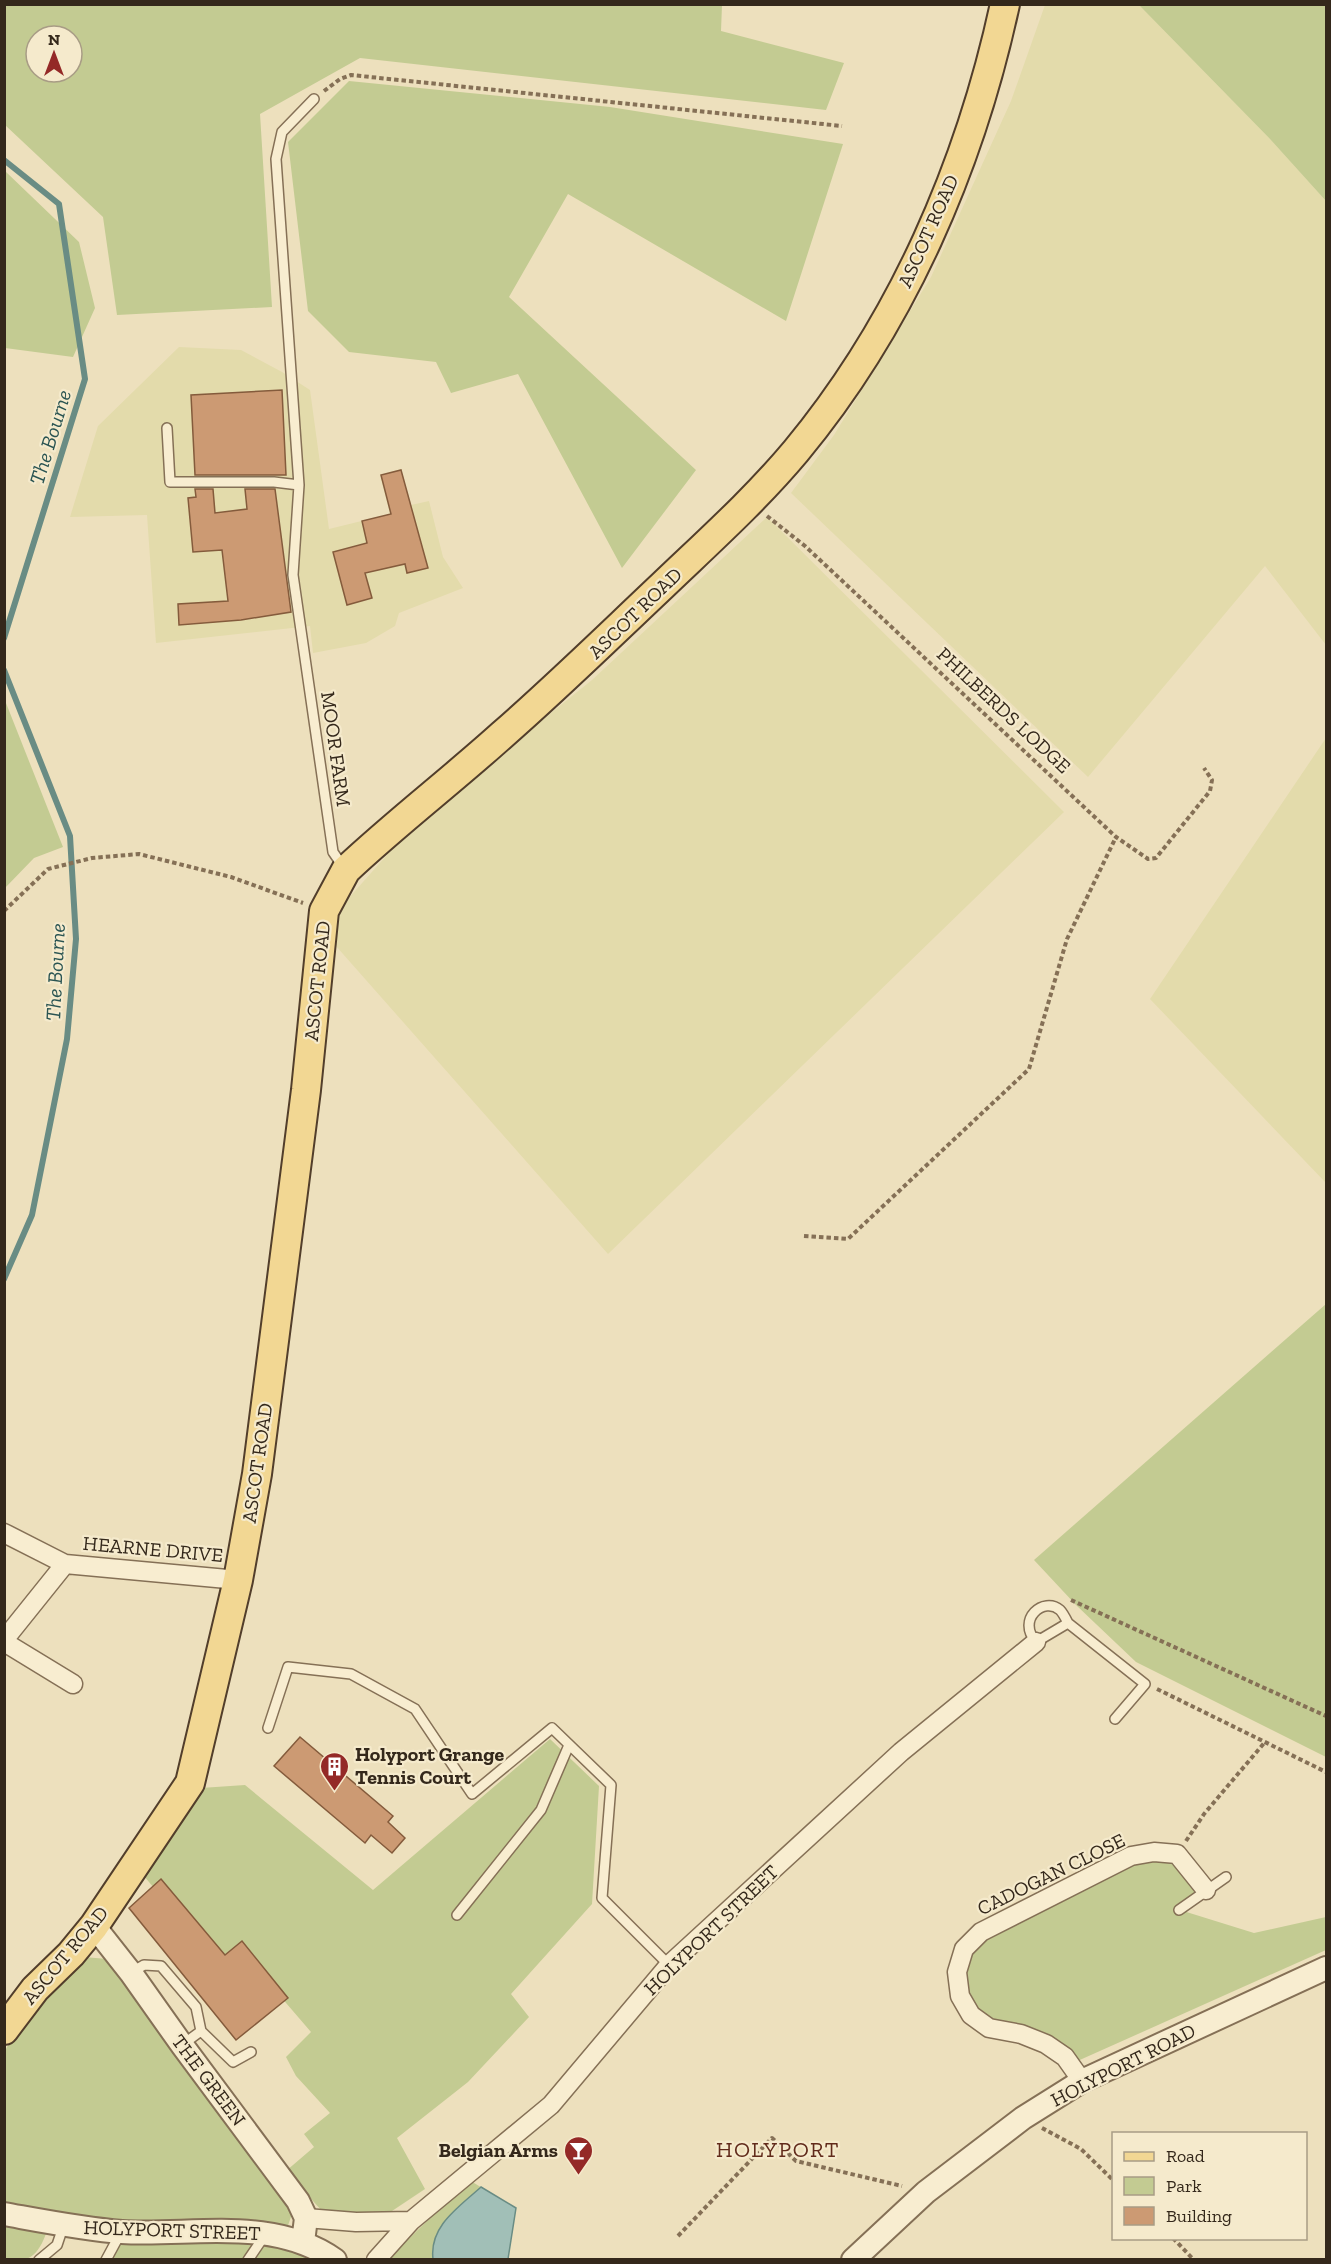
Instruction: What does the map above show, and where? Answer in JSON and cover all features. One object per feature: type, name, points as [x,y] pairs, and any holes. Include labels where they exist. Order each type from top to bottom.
[{"type":"main road","name":"ASCOT ROAD","points":[[4,2030],[34,1989],[71,1954],[94,1926],[190,1783],[238,1580],[257,1474],[302,1125],[324,911],[346,870],[576,669],[750,503],[796,451],[837,396],[875,338],[910,275],[940,212],[960,161],[987,77],[1005,4]]},
{"type":"street","name":"HEARNE DRIVE","points":[[4,1533],[64,1564],[238,1580]]},
{"type":"street","name":"HEARNE DRIVE","points":[[64,1564],[4,1641],[73,1684]]},
{"type":"street","name":"HOLYPORT STREET","points":[[376,2259],[411,2221],[551,2105],[669,1965],[902,1752],[1036,1642]]},
{"type":"street","name":"CADOGAN CLOSE","points":[[1082,2081],[1065,2057],[1046,2044],[1021,2034],[989,2028],[971,2015],[960,1996],[957,1972],[964,1949],[981,1932],[1131,1857],[1154,1852],[1177,1854]]},
{"type":"street","points":[[1177,1854],[1206,1890]]},
{"type":"street","name":"THE GREEN","points":[[94,1926],[130,1971],[182,2045],[276,2169],[298,2201],[306,2218]]},
{"type":"street","name":"HOLYPORT ROAD","points":[[854,2259],[926,2192],[1023,2118],[1082,2081],[1326,1968]]},
{"type":"street","name":"HOLYPORT STREET","points":[[4,2214],[122,2232],[266,2233],[303,2242],[335,2259]]},
{"type":"street","points":[[303,2242],[306,2218],[356,2222],[411,2221]]},
{"type":"lane","name":"MOOR FARM","points":[[314,99],[282,132],[276,159],[298,486],[293,575],[333,852],[346,870]]},
{"type":"lane","points":[[167,428],[170,482],[274,482],[298,486]]},
{"type":"lane","points":[[1068,1623],[1036,1642],[1030,1635],[1028,1626],[1035,1612],[1043,1607],[1059,1610],[1068,1623],[1145,1684],[1115,1719]]},
{"type":"lane","points":[[268,1728],[288,1667],[351,1674],[415,1709],[472,1794],[552,1728],[611,1785],[602,1898],[669,1965]]},
{"type":"lane","points":[[457,1915],[541,1810],[569,1745]]},
{"type":"lane","points":[[1179,1910],[1226,1877]]},
{"type":"lane","points":[[130,1971],[144,1965],[160,1966],[196,2007],[201,2031],[233,2062],[251,2052]]},
{"type":"lane","points":[[182,2045],[201,2031]]},
{"type":"lane","points":[[39,2259],[57,2245],[64,2224]]},
{"type":"lane","points":[[106,2259],[122,2232]]},
{"type":"lane","points":[[248,2259],[266,2233]]},
{"type":"path","points":[[314,99],[351,75],[842,126]]},
{"type":"path","name":"PHILBERDS LODGE","points":[[750,503],[806,546],[1116,837],[1148,859],[1156,858],[1210,791],[1212,780],[1204,768]]},
{"type":"path","points":[[804,1236],[848,1239],[1029,1069],[1067,939],[1116,837]]},
{"type":"path","points":[[4,911],[48,869],[92,858],[139,854],[231,877],[324,911]]},
{"type":"path","points":[[1059,1610],[1071,1600],[1326,1716]]},
{"type":"path","points":[[1145,1684],[1326,1772]]},
{"type":"path","points":[[1177,1854],[1204,1814],[1265,1742]]},
{"type":"path","points":[[1023,2118],[1081,2149],[1112,2180]]},
{"type":"path","points":[[678,2236],[772,2138],[796,2161],[926,2192]]},
{"type":"path","points":[[1175,2240],[1194,2259]]},
{"type":"shaded area","points":[[1045,5],[1139,5],[1270,139],[1326,201],[1326,645],[1265,566],[1088,777],[791,493],[834,435],[931,277],[1011,101]]},
{"type":"shaded area","points":[[179,347],[241,350],[310,390],[329,529],[390,514],[380,475],[401,469],[411,505],[429,501],[443,557],[463,588],[399,613],[395,626],[366,643],[313,653],[310,626],[156,643],[147,515],[70,517],[98,426]]},
{"type":"shaded area","points":[[767,517],[1064,812],[608,1254],[328,937],[347,900],[418,820],[592,680]]},
{"type":"shaded area","points":[[1326,738],[1326,1183],[1150,999]]},
{"type":"green space","points":[[4,5],[722,5],[721,31],[844,63],[826,110],[360,58],[260,114],[272,307],[117,315],[103,217],[5,125]]},
{"type":"green space","points":[[1139,5],[1326,5],[1326,201],[1270,139]]},
{"type":"green space","points":[[349,81],[610,107],[843,144],[786,321],[568,194],[509,297],[696,470],[622,568],[518,374],[451,393],[436,362],[349,352],[308,311],[288,142]]},
{"type":"green space","points":[[5,171],[79,242],[95,308],[73,357],[5,348]]},
{"type":"green space","points":[[4,698],[63,847],[34,858],[5,888]]},
{"type":"green space","points":[[1326,1304],[1326,1757],[1136,1662],[1076,1605],[1034,1560]]},
{"type":"green space","points":[[550,1739],[599,1786],[592,1904],[511,1994],[529,2017],[468,2082],[397,2138],[425,2189],[389,2213],[322,2211],[286,2171],[314,2147],[304,2134],[330,2113],[296,2076],[286,2057],[311,2032],[237,1946],[216,1963],[144,1876],[201,1788],[245,1785],[373,1890]]},
{"type":"green space","points":[[1177,1854],[1206,1890],[1180,1910],[1254,1933],[1326,1917],[1326,1950],[1073,2063],[971,2015],[960,1996],[964,1949],[1131,1856]]},
{"type":"green space","points":[[83,1957],[108,1959],[294,2208],[281,2246],[310,2259],[111,2259],[132,2223],[52,2214],[36,2253],[23,2260],[5,2259],[4,2053],[13,2035]]},
{"type":"green space","points":[[469,2180],[516,2208],[508,2259],[387,2260]]},
{"type":"water","points":[[481,2187],[516,2208],[508,2259],[433,2259],[436,2237],[447,2218]]},
{"type":"building","points":[[282,390],[286,475],[195,475],[191,395]]},
{"type":"building","points":[[401,470],[428,568],[407,573],[405,564],[365,573],[372,598],[347,605],[333,552],[367,543],[362,521],[391,514],[381,475]]},
{"type":"building","points":[[195,489],[213,489],[215,513],[247,509],[245,489],[275,489],[291,612],[241,620],[179,625],[178,604],[228,601],[222,550],[193,552],[188,498],[196,497]]},
{"type":"building","name":"Holyport Grange Tennis Court","points":[[300,1737],[393,1816],[388,1822],[405,1838],[392,1853],[371,1835],[365,1843],[274,1766]]},
{"type":"building","points":[[161,1879],[225,1955],[242,1941],[288,1998],[236,2040],[129,1908]]},
{"type":"waterway","name":"The Bourne","points":[[4,160],[59,204],[85,379],[4,638]]},
{"type":"waterway","name":"The Bourne","points":[[4,670],[70,836],[76,939],[67,1039],[32,1215],[4,1279]]},
{"type":"place","name":"Holyport Grange Tennis Court","points":[[334,1792]]},
{"type":"place","name":"Belgian Arms","points":[[579,2176]]},
{"type":"district","name":"HOLYPORT","points":[[778,2149]]}]
